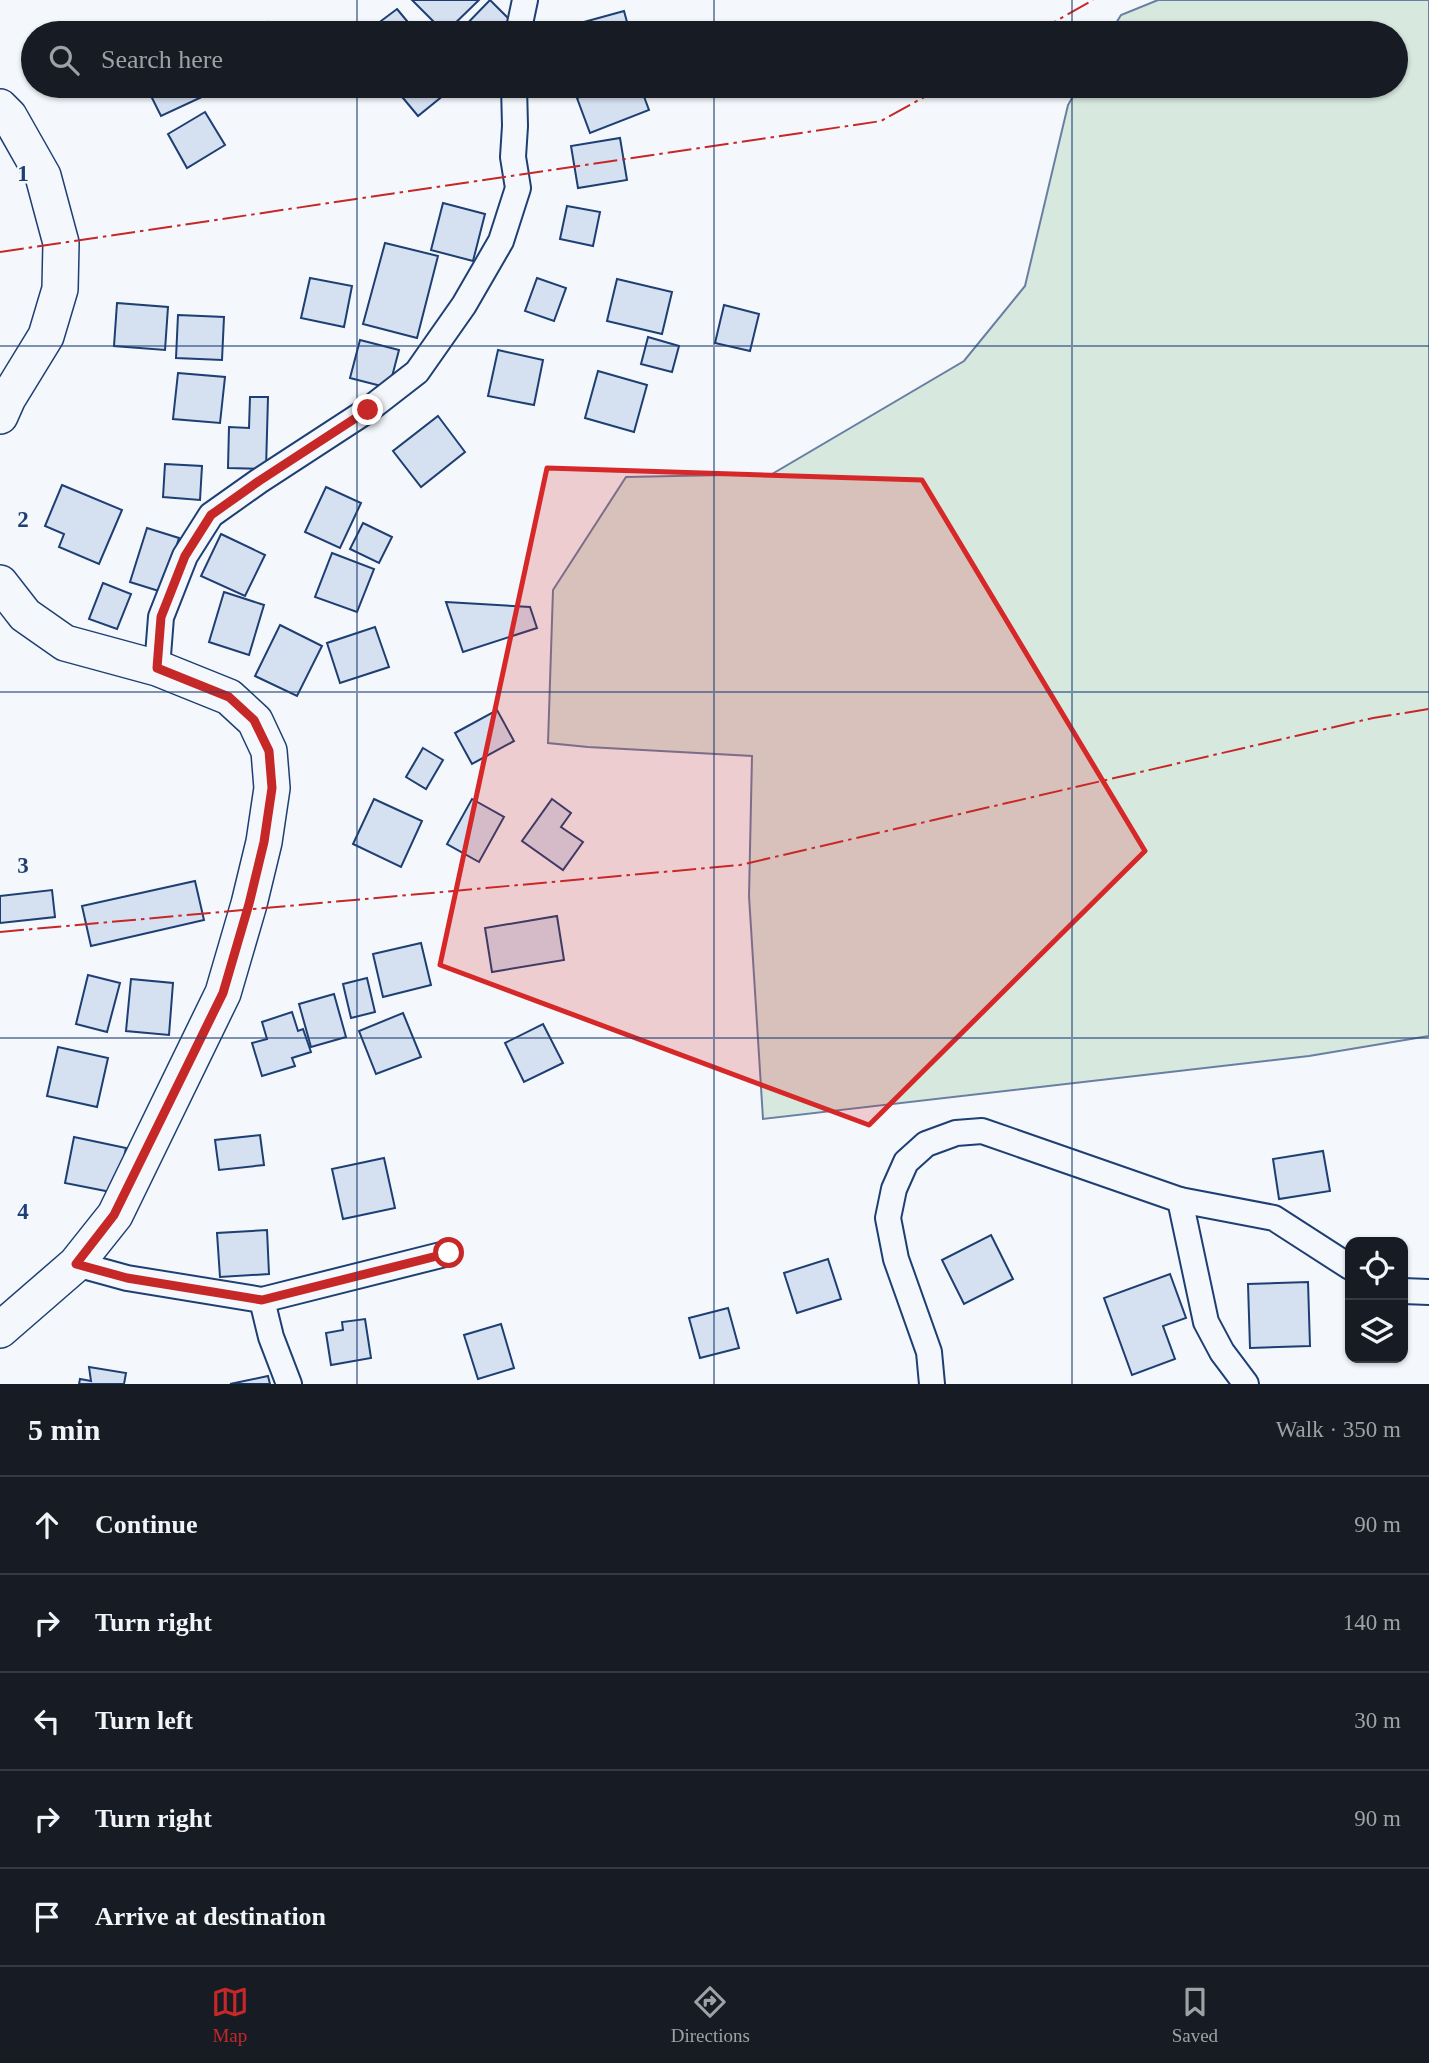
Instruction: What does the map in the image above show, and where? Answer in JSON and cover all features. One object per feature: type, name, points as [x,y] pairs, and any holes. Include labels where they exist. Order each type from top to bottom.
[{"type":"main road","points":[[0,107],[9,116],[43,176],[61,243],[60,289],[46,336],[0,416]]},
{"type":"main road","points":[[0,583],[24,615],[65,643],[157,668],[229,697],[254,720],[269,751],[272,788],[264,842],[223,993],[114,1215],[76,1264],[0,1330]]},
{"type":"street","points":[[520,21],[525,0]]},
{"type":"street","points":[[157,668],[161,617],[185,556],[211,515],[368,410],[417,372],[464,305],[501,241],[518,188],[513,157],[514,98]]},
{"type":"street","points":[[932,1384],[929,1352],[896,1259],[888,1218],[894,1189],[906,1163],[926,1144],[956,1133],[982,1131],[1180,1200],[1274,1218],[1345,1264]]},
{"type":"street","points":[[1180,1200],[1206,1322],[1222,1352],[1246,1384]]},
{"type":"street","points":[[76,1264],[127,1278],[262,1300],[449,1253]]},
{"type":"street","points":[[1408,1291],[1429,1292]]},
{"type":"street","points":[[262,1300],[271,1337],[289,1384]]},
{"type":"highlighted area","points":[[547,468],[922,480],[1145,851],[869,1125],[440,965]]},
{"type":"shaded area","points":[[1158,0],[1429,0],[1429,1036],[1309,1056],[763,1119],[749,896],[752,756],[548,743],[553,590],[626,477],[772,474],[964,361],[1025,286],[1068,105],[1072,98],[1408,98],[1408,21],[1117,21],[1121,15]]},
{"type":"building","points":[[412,0],[479,0],[457,21],[433,21]]},
{"type":"building","points":[[490,0],[511,21],[470,21]]},
{"type":"building","points":[[397,9],[407,21],[381,21]]},
{"type":"building","points":[[624,11],[627,21],[588,21]]},
{"type":"building","points":[[152,98],[200,98],[161,116]]},
{"type":"building","points":[[403,98],[440,98],[418,116]]},
{"type":"building","points":[[577,98],[644,98],[649,110],[590,133]]},
{"type":"building","points":[[205,112],[225,145],[187,168],[168,134]]},
{"type":"building","points":[[620,138],[627,180],[578,188],[571,146]]},
{"type":"building","points":[[443,203],[485,214],[473,261],[431,250]]},
{"type":"building","points":[[567,206],[600,212],[593,246],[560,239]]},
{"type":"building","points":[[385,243],[438,256],[417,338],[363,324]]},
{"type":"building","points":[[310,278],[352,286],[344,327],[301,318]]},
{"type":"building","points":[[537,278],[566,288],[554,321],[525,311]]},
{"type":"building","points":[[617,279],[672,292],[662,334],[607,321]]},
{"type":"building","points":[[117,303],[168,307],[165,350],[114,346]]},
{"type":"building","points":[[724,305],[759,314],[750,351],[715,343]]},
{"type":"building","points":[[178,315],[224,317],[222,360],[176,358]]},
{"type":"building","points":[[648,337],[679,346],[672,372],[641,364]]},
{"type":"building","points":[[360,340],[399,350],[389,388],[350,378]]},
{"type":"building","points":[[498,350],[543,360],[534,405],[488,396]]},
{"type":"building","points":[[598,371],[647,385],[634,432],[585,418]]},
{"type":"building","points":[[178,373],[225,377],[220,423],[173,419]]},
{"type":"building","points":[[250,397],[268,397],[266,469],[228,468],[229,427],[249,428]]},
{"type":"building","points":[[438,416],[465,452],[421,487],[393,451]]},
{"type":"building","points":[[165,464],[202,466],[200,500],[163,497]]},
{"type":"building","points":[[62,485],[122,510],[99,564],[59,547],[64,534],[45,526]]},
{"type":"building","points":[[326,487],[361,503],[340,548],[305,532]]},
{"type":"building","points":[[363,523],[392,537],[379,563],[350,549]]},
{"type":"building","points":[[147,528],[179,538],[162,592],[130,582]]},
{"type":"building","points":[[221,534],[265,555],[245,596],[201,576]]},
{"type":"building","points":[[332,553],[374,569],[357,612],[315,597]]},
{"type":"building","points":[[103,583],[131,594],[117,629],[89,619]]},
{"type":"building","points":[[224,592],[264,605],[249,655],[209,642]]},
{"type":"building","points":[[446,602],[530,607],[537,628],[463,652]]},
{"type":"building","points":[[280,625],[322,646],[297,696],[255,676]]},
{"type":"building","points":[[375,627],[389,667],[340,683],[327,643]]},
{"type":"building","points":[[497,710],[514,741],[472,764],[455,733]]},
{"type":"building","points":[[423,748],[443,760],[426,789],[406,777]]},
{"type":"building","points":[[374,799],[422,821],[401,867],[353,844]]},
{"type":"building","points":[[472,799],[504,817],[479,862],[447,844]]},
{"type":"building","points":[[552,799],[571,813],[561,827],[583,842],[563,870],[522,841]]},
{"type":"building","points":[[195,881],[204,920],[91,946],[82,906]]},
{"type":"building","points":[[52,890],[55,917],[0,923],[0,896]]},
{"type":"building","points":[[557,916],[564,960],[492,972],[485,928]]},
{"type":"building","points":[[421,943],[431,985],[383,997],[373,954]]},
{"type":"building","points":[[88,975],[120,983],[107,1032],[76,1024]]},
{"type":"building","points":[[367,978],[375,1012],[351,1018],[343,984]]},
{"type":"building","points":[[131,979],[173,983],[169,1035],[126,1031]]},
{"type":"building","points":[[334,994],[346,1037],[311,1047],[299,1004]]},
{"type":"building","points":[[292,1012],[298,1031],[303,1029],[311,1052],[292,1058],[295,1066],[262,1076],[252,1043],[267,1039],[262,1022]]},
{"type":"building","points":[[403,1013],[421,1057],[376,1074],[359,1031]]},
{"type":"building","points":[[543,1024],[563,1063],[524,1082],[505,1043]]},
{"type":"building","points":[[58,1047],[108,1058],[97,1107],[47,1096]]},
{"type":"building","points":[[260,1135],[264,1165],[219,1170],[215,1140]]},
{"type":"building","points":[[74,1137],[126,1148],[116,1193],[65,1183]]},
{"type":"building","points":[[1323,1151],[1330,1191],[1279,1199],[1273,1159]]},
{"type":"building","points":[[384,1158],[395,1208],[343,1219],[332,1169]]},
{"type":"building","points":[[267,1230],[269,1274],[220,1277],[217,1233]]},
{"type":"building","points":[[991,1235],[1013,1279],[964,1304],[942,1260]]},
{"type":"building","points":[[828,1259],[841,1299],[797,1313],[784,1273]]},
{"type":"building","points":[[1170,1274],[1186,1318],[1163,1326],[1175,1359],[1132,1375],[1104,1298]]},
{"type":"building","points":[[1308,1282],[1310,1346],[1250,1348],[1248,1284]]},
{"type":"building","points":[[728,1308],[739,1348],[700,1358],[689,1318]]},
{"type":"building","points":[[365,1319],[371,1358],[331,1365],[326,1333],[343,1330],[342,1322]]},
{"type":"building","points":[[501,1324],[514,1368],[478,1379],[464,1335]]},
{"type":"building","points":[[89,1367],[126,1373],[124,1384],[79,1384],[80,1379],[91,1381]]},
{"type":"building","points":[[268,1376],[270,1384],[230,1384]]},
{"type":"power","points":[[1056,21],[1093,0]]},
{"type":"power","points":[[0,252],[881,121],[922,98]]},
{"type":"power","points":[[0,932],[740,865],[1373,718],[1429,709]]},
{"type":"route","points":[[368,410],[211,515],[185,556],[161,617],[157,668],[229,697],[254,720],[269,751],[272,788],[264,842],[223,993],[114,1215],[76,1264],[127,1278],[262,1300],[449,1253]]}]
